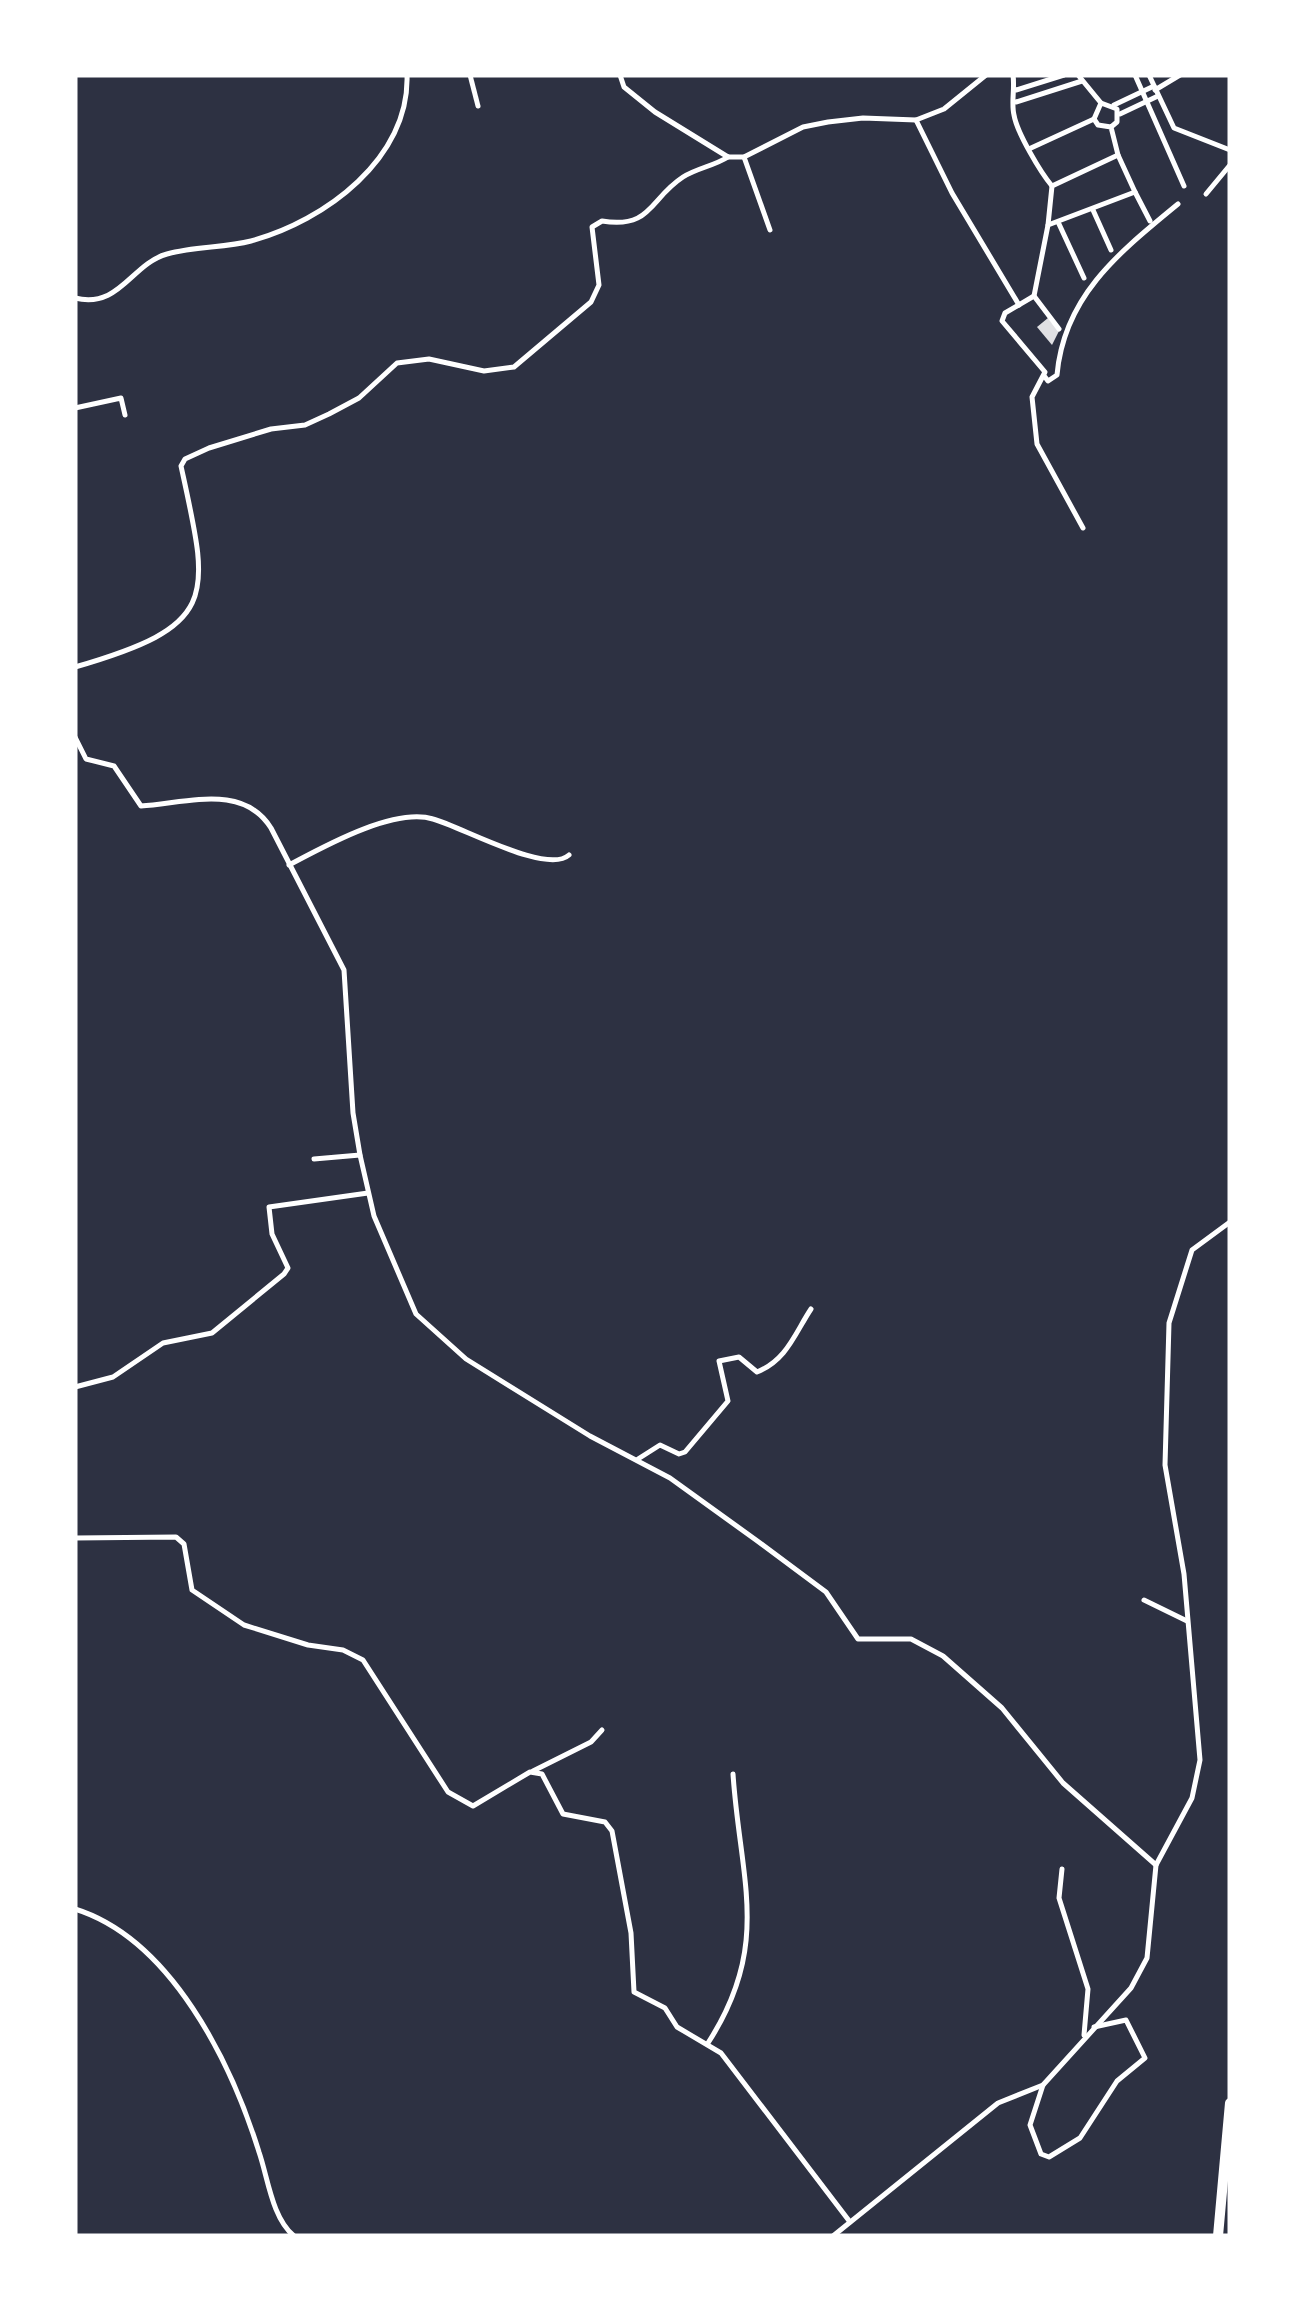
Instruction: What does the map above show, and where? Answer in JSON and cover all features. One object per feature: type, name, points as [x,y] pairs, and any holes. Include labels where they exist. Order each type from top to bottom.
[{"type":"highway","points":[[1218,2236],[1230,2103]]},
{"type":"street","points":[[75,298],[107,298],[166,254],[250,241],[292,226],[343,195],[384,153],[400,129],[407,75]]},
{"type":"street","points":[[470,75],[478,106]]},
{"type":"street","points":[[620,75],[624,86],[655,112],[728,157]]},
{"type":"street","points":[[75,667],[157,636],[192,608],[200,576],[198,533],[181,466],[185,458],[271,429],[305,425],[359,398],[397,363],[430,359],[484,370],[514,367],[590,302],[599,285],[598,254],[591,237],[596,224],[644,217],[679,180],[728,157],[744,157],[803,127],[863,118],[916,120],[944,109],[986,75]]},
{"type":"street","points":[[1013,75],[1013,114],[1031,148],[1033,164],[1052,186],[1034,296],[1058,329]]},
{"type":"street","points":[[1016,90],[1064,75]]},
{"type":"street","points":[[1135,75],[1184,186]]},
{"type":"street","points":[[1149,75],[1168,119],[1181,134],[1230,150]]},
{"type":"street","points":[[1150,221],[1118,155],[1111,127],[1119,114],[1147,102],[1180,75]]},
{"type":"street","points":[[1016,102],[1080,78],[1101,104]]},
{"type":"street","points":[[1111,127],[1098,125],[1094,119],[1094,110],[1101,104],[1114,105],[1156,91]]},
{"type":"street","points":[[1114,105],[1119,114]]},
{"type":"street","points":[[1031,148],[1094,119]]},
{"type":"street","points":[[916,120],[952,193],[1018,305]]},
{"type":"street","points":[[1052,186],[1118,155]]},
{"type":"street","points":[[744,157],[770,230]]},
{"type":"street","points":[[1206,194],[1230,166]]},
{"type":"street","points":[[1048,225],[1135,192]]},
{"type":"street","points":[[1034,296],[1002,321],[1048,381],[1057,374],[1083,292],[1106,264],[1178,204]]},
{"type":"street","points":[[1094,210],[1111,250]]},
{"type":"street","points":[[1059,224],[1084,278]]},
{"type":"street","points":[[1045,377],[1032,397],[1036,444],[1083,528]]},
{"type":"street","points":[[75,408],[121,398],[125,415]]},
{"type":"street","points":[[75,737],[86,759],[116,769],[143,806],[247,802],[266,820],[344,970],[353,1113],[368,1194],[396,1276],[423,1323],[466,1358],[551,1413],[638,1459],[826,1592],[858,1639],[911,1640],[958,1667],[1002,1708],[1063,1783],[1156,1865]]},
{"type":"street","points":[[289,865],[355,834],[418,817],[488,838],[530,859],[559,861],[569,856]]},
{"type":"street","points":[[314,1160],[360,1155]]},
{"type":"street","points":[[75,1387],[113,1377],[163,1343],[212,1333],[284,1274],[288,1268],[272,1234],[268,1208],[368,1194]]},
{"type":"street","points":[[1090,2028],[1126,2020],[1145,2058],[1117,2081],[1080,2138],[1049,2158],[1041,2154],[1030,2126],[1043,2085],[1090,2028],[1131,1988],[1147,1958],[1156,1865],[1192,1798],[1200,1760],[1187,1621],[1165,1466],[1169,1322],[1184,1266],[1210,1235],[1230,1222]]},
{"type":"street","points":[[638,1459],[660,1445],[679,1454],[685,1452],[728,1401],[719,1361],[739,1357],[757,1372],[764,1369],[796,1341],[811,1309]]},
{"type":"street","points":[[75,1538],[176,1536],[184,1544],[192,1590],[219,1611],[257,1630],[352,1652],[371,1672],[448,1792],[464,1803],[473,1806],[486,1801],[530,1772],[591,1742],[602,1730]]},
{"type":"street","points":[[1144,1600],[1187,1621]]},
{"type":"street","points":[[530,1772],[548,1778],[563,1814],[598,1819],[610,1828],[632,1947],[634,1992],[665,2008],[677,2027],[708,2043],[784,2131],[850,2222]]},
{"type":"street","points":[[708,2043],[736,1987],[751,1922],[749,1883],[738,1851],[733,1774]]},
{"type":"street","points":[[1062,1869],[1059,1898],[1088,1989],[1084,2036]]},
{"type":"street","points":[[75,1909],[128,1936],[195,2011],[244,2110],[280,2218],[294,2236]]},
{"type":"street","points":[[834,2236],[998,2102],[1043,2085]]},
{"type":"building","points":[[1048,318],[1059,331],[1052,345],[1037,327]]}]
